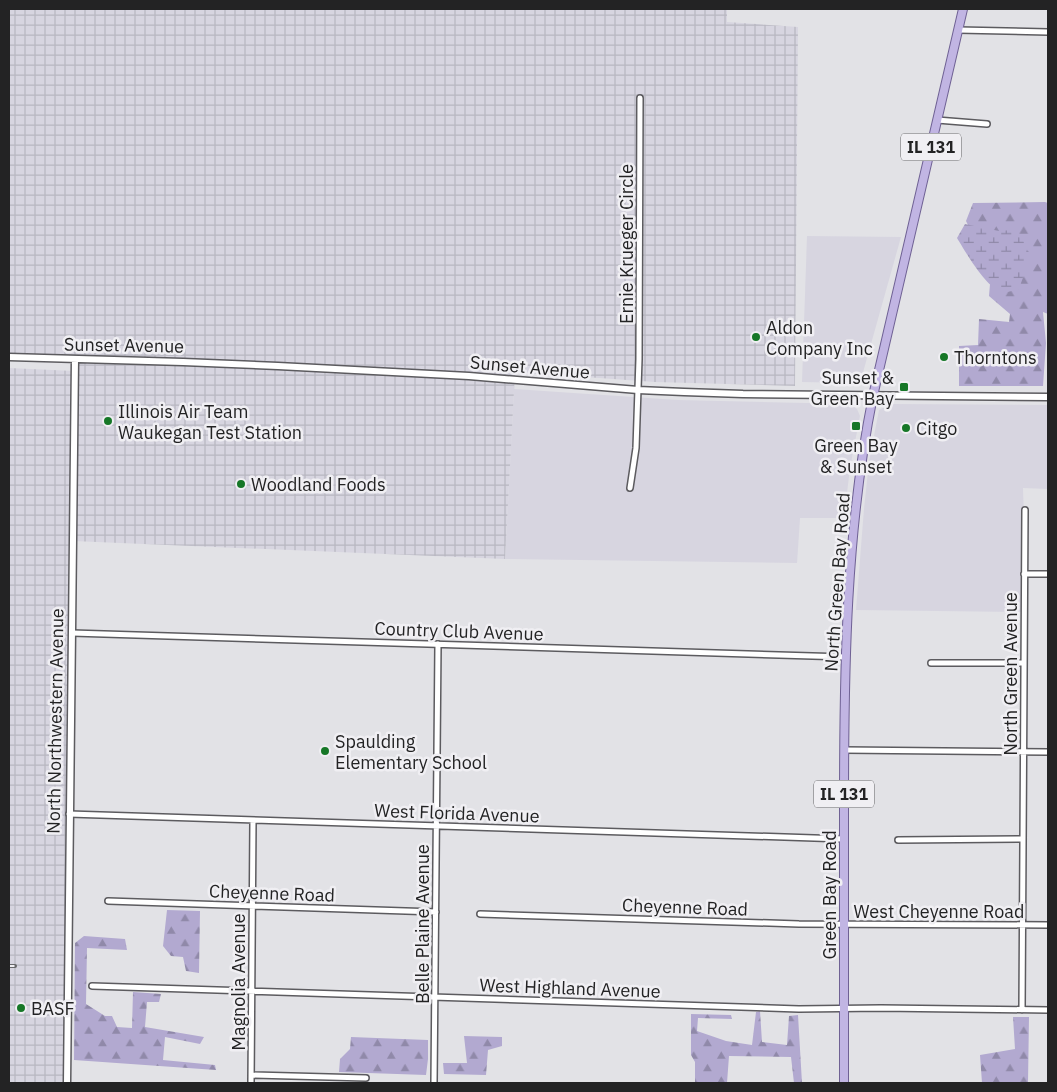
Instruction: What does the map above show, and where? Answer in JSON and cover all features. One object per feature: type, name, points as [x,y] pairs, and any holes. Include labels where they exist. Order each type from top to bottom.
[{"type":"main road","name":"North Green Bay Road","points":[[844,750],[850,574],[861,460],[873,396],[963,9]]},
{"type":"main road","name":"Green Bay Road","points":[[844,750],[844,1010]]},
{"type":"main road","name":"IL 131","points":[[844,1010],[844,1083]]},
{"type":"street","points":[[958,30],[1048,32]]},
{"type":"street","name":"Ernie Krueger Circle","points":[[630,488],[636,448],[640,348],[640,98]]},
{"type":"street","points":[[937,120],[987,124]]},
{"type":"street","name":"Sunset Avenue","points":[[9,357],[183,362],[395,372],[638,390],[743,394],[1048,397]]},
{"type":"street","name":"North Northwestern Avenue","points":[[67,1083],[75,359]]},
{"type":"street","name":"North Green Avenue","points":[[1022,1010],[1025,510]]},
{"type":"street","points":[[1024,574],[1048,574]]},
{"type":"street","name":"Country Club Avenue","points":[[72,633],[846,657]]},
{"type":"street","name":"Belle Plaine Avenue","points":[[434,1083],[438,644]]},
{"type":"street","points":[[931,663],[1024,664]]},
{"type":"street","points":[[844,750],[1048,752]]},
{"type":"street","name":"West Florida Avenue","points":[[69,814],[844,839]]},
{"type":"street","name":"Magnolia Avenue","points":[[250,1083],[253,820]]},
{"type":"street","points":[[898,840],[1023,839]]},
{"type":"street","name":"Cheyenne Road","points":[[108,901],[436,912]]},
{"type":"street","name":"Cheyenne Road","points":[[480,914],[799,924]]},
{"type":"street","name":"West Cheyenne Road","points":[[799,924],[1048,925]]},
{"type":"street","name":"West Highland Avenue","points":[[92,986],[844,1010],[881,1008],[1048,1010]]},
{"type":"street","points":[[251,1076],[366,1078]]},
{"type":"shaded area","points":[[9,9],[727,9],[727,22],[798,27],[795,386],[655,382],[515,372],[505,559],[73,541],[69,1083],[9,1083],[9,368],[74,371],[75,359],[9,357]]},
{"type":"shaded area","points":[[807,236],[901,237],[862,376],[851,383],[802,382]]},
{"type":"shaded area","points":[[514,389],[678,400],[849,404],[857,409],[860,416],[850,468],[844,518],[800,518],[797,563],[505,559]]},
{"type":"shaded area","points":[[890,404],[1048,405],[1048,489],[1023,488],[1027,612],[856,610],[869,462],[879,410]]},
{"type":"green space","points":[[973,203],[1048,203],[1048,314],[1043,312],[1046,343],[1043,386],[959,386],[959,346],[978,345],[979,319],[1009,322],[1010,314],[989,296],[991,272],[966,221]]},
{"type":"green space","points":[[965,224],[999,231],[1013,230],[1025,243],[1032,260],[1023,266],[1023,277],[1019,289],[1003,292],[990,285],[957,238]]},
{"type":"green space","points":[[167,910],[200,911],[199,973],[186,971],[183,957],[171,956],[163,946]]},
{"type":"green space","points":[[84,936],[125,939],[127,950],[87,948],[86,1004],[105,1016],[112,1016],[117,1027],[132,1028],[133,992],[161,994],[159,1002],[147,1002],[145,1027],[204,1037],[200,1044],[165,1037],[163,1060],[215,1065],[216,1070],[74,1060],[75,943]]},
{"type":"green space","points":[[760,1011],[762,1042],[787,1045],[789,1016],[798,1015],[802,1083],[794,1083],[791,1057],[729,1056],[727,1083],[695,1083],[695,1062],[691,1055],[691,1014],[731,1015],[732,1019],[698,1018],[697,1031],[726,1041],[752,1045],[756,1012]]},
{"type":"green space","points":[[1013,1017],[1029,1017],[1028,1083],[982,1083],[980,1055],[1015,1049]]},
{"type":"green space","points":[[464,1036],[502,1037],[502,1046],[488,1050],[486,1075],[444,1074],[443,1063],[467,1063]]},
{"type":"green space","points":[[351,1037],[428,1040],[426,1075],[339,1072],[340,1059],[350,1049]]},
{"type":"railway","points":[[9,966],[15,966]]},
{"type":"place","name":"Aldon Company Inc","points":[[756,337]]},
{"type":"place","name":"Thorntons","points":[[944,357]]},
{"type":"place","name":"Sunset & Green Bay","points":[[904,387]]},
{"type":"place","name":"Illinois Air Team Waukegan Test Station","points":[[108,421]]},
{"type":"place","name":"Green Bay & Sunset","points":[[856,426]]},
{"type":"place","name":"Citgo","points":[[906,428]]},
{"type":"place","name":"Woodland Foods","points":[[241,484]]},
{"type":"place","name":"Spaulding Elementary School","points":[[325,751]]},
{"type":"place","name":"BASF","points":[[21,1008]]}]
